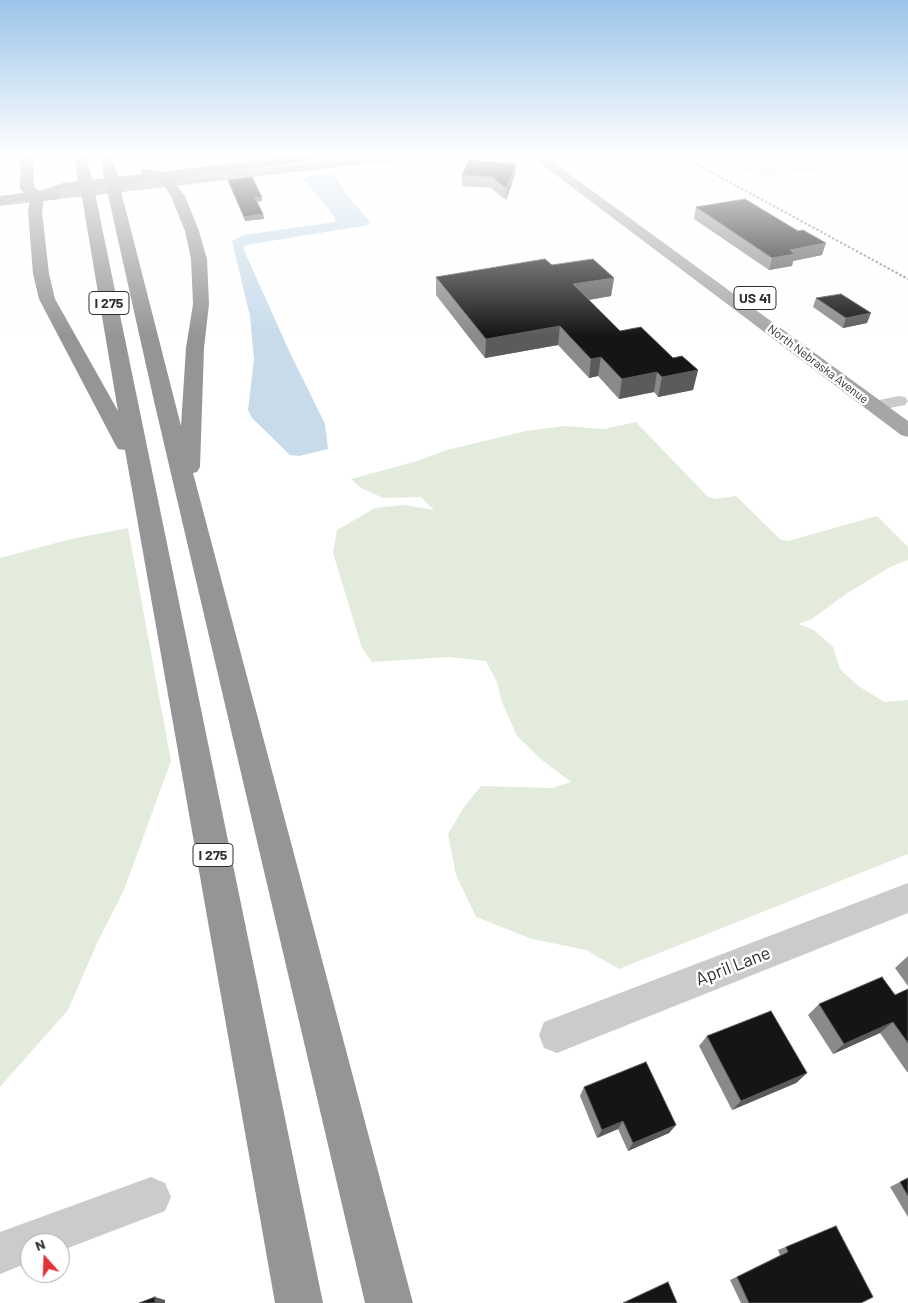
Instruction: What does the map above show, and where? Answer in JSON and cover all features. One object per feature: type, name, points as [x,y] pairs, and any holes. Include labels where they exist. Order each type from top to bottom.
[{"type":"highway","points":[[39,215],[41,274],[48,299],[139,469]]},
{"type":"highway","name":"I 275","points":[[93,215],[139,469],[299,1303]]},
{"type":"highway","name":"I 275","points":[[119,215],[389,1303]]},
{"type":"highway","points":[[180,215],[196,244],[201,290],[188,496]]},
{"type":"main road","name":"North Nebraska Avenue","points":[[617,215],[879,398],[908,431]]},
{"type":"main road","name":"US 41","points":[[640,215],[761,302]]},
{"type":"main road","points":[[659,246],[678,243]]},
{"type":"street","points":[[879,398],[904,404]]},
{"type":"street","name":"April Lane","points":[[557,1035],[908,898]]},
{"type":"street","points":[[0,1253],[151,1197]]},
{"type":"green space","points":[[636,422],[707,496],[715,499],[736,496],[781,540],[788,541],[877,516],[908,547],[908,560],[890,567],[846,594],[812,619],[798,624],[814,630],[833,647],[840,669],[857,685],[884,702],[908,700],[908,854],[619,969],[586,950],[532,939],[476,917],[456,875],[448,834],[464,807],[481,786],[553,788],[571,782],[542,760],[517,736],[502,702],[497,682],[486,661],[449,657],[372,662],[362,648],[333,553],[337,530],[375,508],[404,505],[434,510],[421,497],[383,498],[361,488],[351,479],[414,462],[447,450],[526,431],[564,426],[604,429]]},
{"type":"green space","points":[[128,528],[171,761],[124,890],[97,943],[68,1010],[0,1087],[0,558],[71,539]]},
{"type":"water","points":[[333,215],[364,215],[370,222],[369,225],[246,245],[243,248],[290,353],[325,424],[328,449],[299,456],[290,455],[252,418],[248,410],[254,359],[250,316],[232,241],[243,235],[335,222]]},
{"type":"building","points":[[243,215],[258,215],[244,217]]},
{"type":"building","points":[[708,215],[771,215],[798,231],[803,230],[826,243],[790,250],[795,254],[772,258]]},
{"type":"building","points":[[545,259],[552,265],[593,259],[614,278],[573,284],[620,331],[641,327],[673,358],[682,356],[698,370],[662,377],[657,372],[622,379],[601,357],[591,359],[560,326],[486,339],[436,277]]},
{"type":"building","points":[[841,294],[871,313],[846,318],[816,298]]},
{"type":"building","points":[[882,977],[895,995],[908,989],[908,1043],[893,1022],[844,1044],[819,1004]]},
{"type":"building","points":[[771,1011],[807,1073],[741,1101],[707,1036]]},
{"type":"building","points":[[646,1062],[676,1125],[633,1143],[623,1121],[602,1130],[584,1087]]},
{"type":"building","points":[[908,1178],[908,1196],[900,1182]]},
{"type":"building","points":[[836,1226],[873,1297],[861,1303],[749,1303],[737,1277],[788,1252],[786,1247]]},
{"type":"building","points":[[668,1282],[677,1303],[623,1303]]},
{"type":"building","points":[[155,1297],[155,1303],[139,1303]]},
{"type":"railway","points":[[790,215],[908,279]]}]
